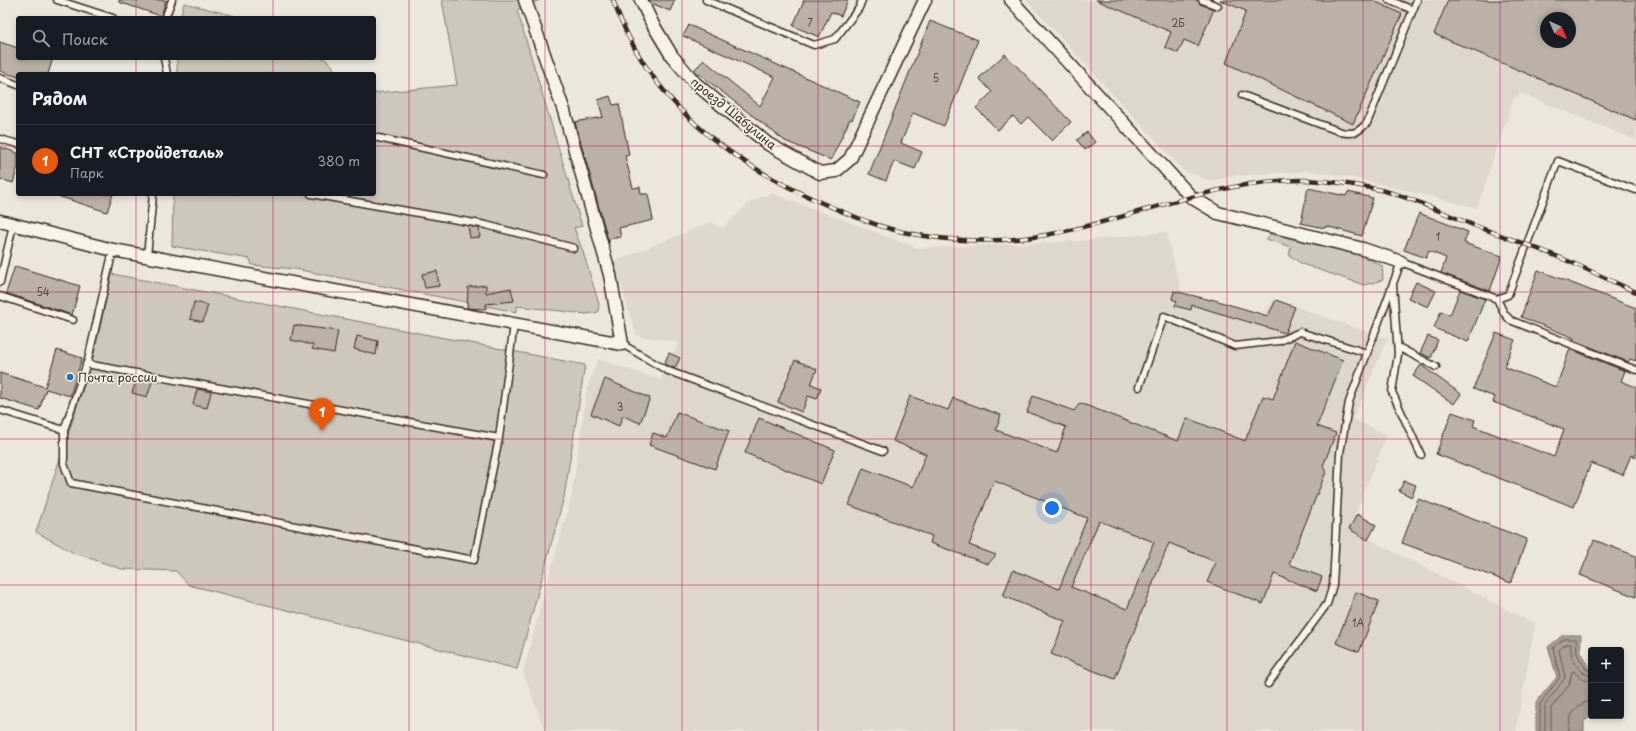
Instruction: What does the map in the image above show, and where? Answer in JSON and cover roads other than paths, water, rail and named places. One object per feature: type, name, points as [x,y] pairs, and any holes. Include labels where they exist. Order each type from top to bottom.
[{"type":"street","points":[[0,221],[113,250],[622,344],[610,276],[570,133],[526,0]]},
{"type":"street","name":"проезд Шабулина","points":[[641,0],[652,23],[672,56],[695,83],[768,144],[820,173],[836,171],[850,159],[925,0]]},
{"type":"street","points":[[1011,0],[1191,197],[1204,206],[1218,213],[1363,248],[1400,262]]},
{"type":"lane","points":[[57,0],[107,16]]},
{"type":"lane","points":[[166,16],[172,0]]},
{"type":"lane","points":[[706,0],[814,45],[835,39],[859,8],[862,0]]},
{"type":"lane","points":[[1202,0],[1218,6]]},
{"type":"lane","points":[[1390,0],[1413,10]]},
{"type":"lane","points":[[1242,95],[1342,132],[1351,134],[1359,131],[1367,123],[1417,0]]},
{"type":"lane","points":[[164,60],[167,72]]},
{"type":"lane","points":[[0,78],[16,84]]},
{"type":"lane","points":[[376,137],[544,175]]},
{"type":"lane","points":[[0,139],[16,143]]},
{"type":"lane","points":[[1497,299],[1508,294],[1558,161],[1636,190]]},
{"type":"lane","points":[[147,256],[153,196]]},
{"type":"lane","points":[[322,196],[486,225],[574,248]]},
{"type":"lane","points":[[0,282],[13,225]]},
{"type":"lane","points":[[113,250],[86,364],[64,430],[64,464],[71,483],[474,560],[499,438],[514,324]]},
{"type":"lane","points":[[1268,684],[1327,604],[1333,585],[1340,453],[1348,402],[1400,262],[1497,299],[1504,313],[1510,320],[1636,370]]},
{"type":"lane","points":[[1393,282],[1398,354],[1392,392],[1421,455]]},
{"type":"lane","points":[[0,296],[73,320]]},
{"type":"lane","points":[[1139,387],[1164,316],[1235,346],[1280,341],[1300,332],[1367,353]]},
{"type":"lane","points":[[622,344],[666,370],[883,450]]},
{"type":"lane","points":[[1398,347],[1436,367]]},
{"type":"lane","points":[[86,364],[499,438]]},
{"type":"lane","points":[[0,410],[64,430]]},
{"type":"water","points":[[1563,635],[1581,635],[1580,652],[1588,664],[1588,718],[1584,721],[1584,731],[1536,731],[1536,702],[1557,677],[1548,647]]},
{"type":"railway","points":[[613,0],[628,36],[647,68],[669,98],[695,124],[723,147],[754,168],[822,203],[872,223],[903,232],[938,238],[974,240],[1029,238],[1111,220],[1206,193],[1239,186],[1272,181],[1325,181],[1385,191],[1408,198],[1465,222],[1557,256],[1636,292]]},
{"type":"place","name":"Почта россии","points":[[70,377]]},
{"type":"place","name":"СНТ «Стройдеталь»","points":[[322,431]]}]
